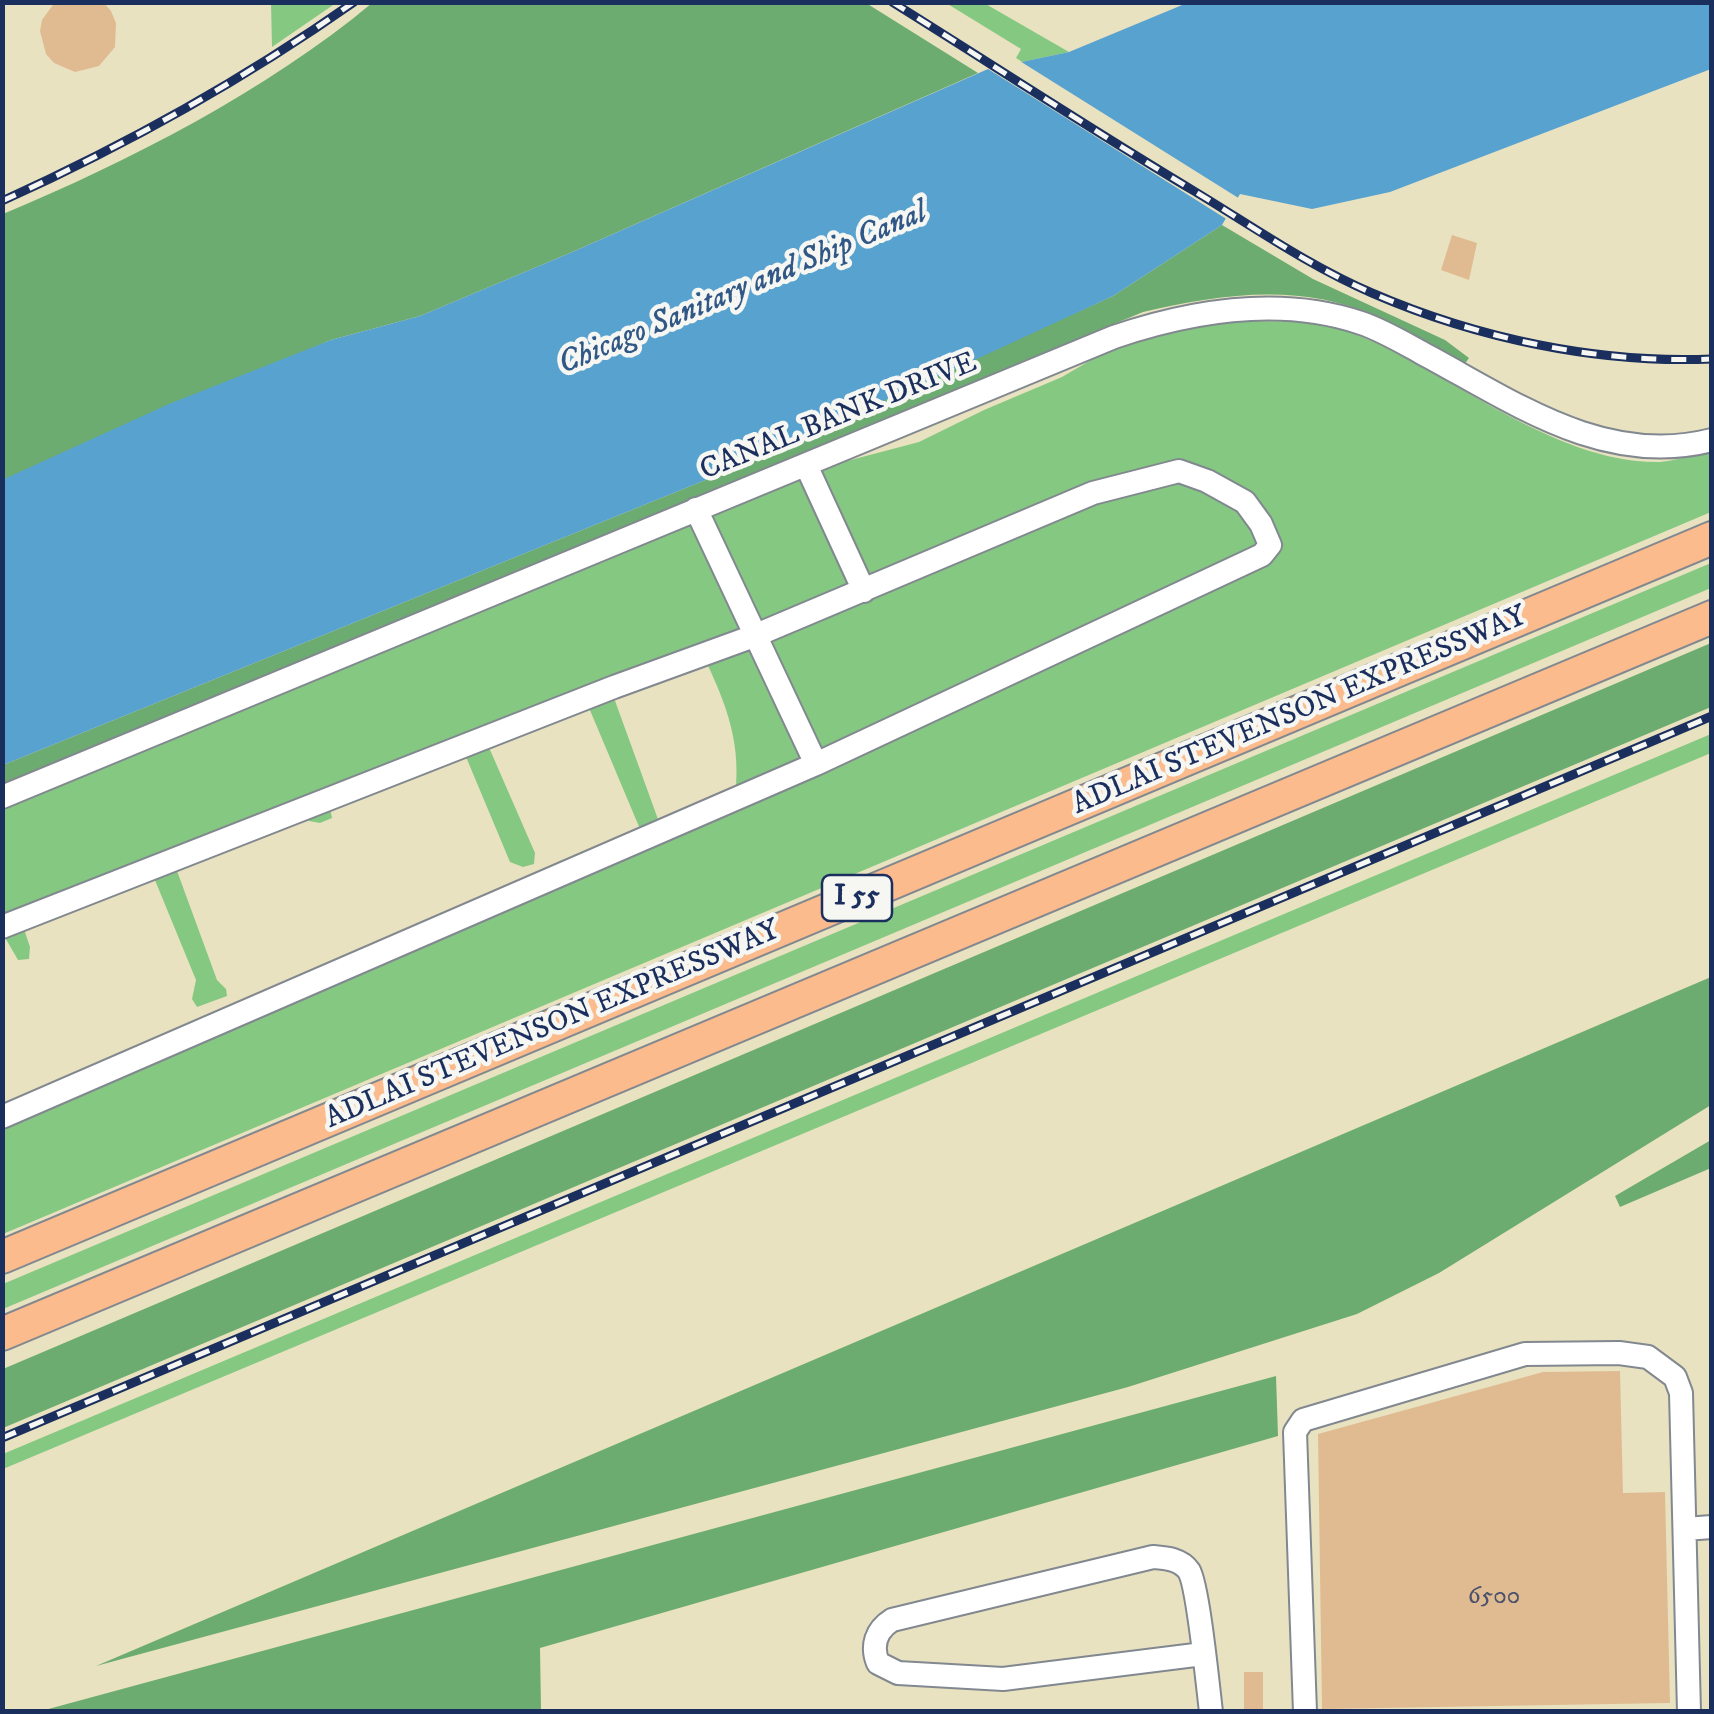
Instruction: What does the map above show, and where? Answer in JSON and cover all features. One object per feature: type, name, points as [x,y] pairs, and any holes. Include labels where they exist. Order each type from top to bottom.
[{"type":"highway","name":"ADLAI STEVENSON EXPRESSWAY","points":[[2,1257],[1712,538]]},
{"type":"highway","name":"I 55","points":[[2,1334],[1712,616]]},
{"type":"lane","name":"CANAL BANK DRIVE","points":[[2,797],[1114,337],[1191,315],[1228,310],[1302,312],[1363,323],[1552,422],[1608,442],[1663,448],[1712,440]]},
{"type":"lane","points":[[806,465],[864,591]]},
{"type":"lane","points":[[2,927],[754,636],[1092,492],[1178,471],[1207,481],[1245,502],[1270,544],[1262,556],[816,764],[2,1117]]},
{"type":"lane","points":[[696,509],[816,764]]},
{"type":"lane","points":[[1304,1712],[1296,1432],[1303,1420],[1525,1354],[1619,1353],[1648,1358],[1675,1378],[1681,1393],[1689,1712]]},
{"type":"lane","points":[[1686,1530],[1712,1527]]},
{"type":"lane","points":[[1203,1654],[1003,1679],[898,1673],[878,1664],[874,1654],[878,1633],[892,1620],[1153,1557],[1178,1562],[1191,1574],[1212,1712]]},
{"type":"green space","points":[[271,2],[336,2],[336,3],[272,47]]},
{"type":"green space","points":[[372,3],[866,3],[978,73],[420,316],[331,340],[3,480],[3,214],[195,122],[288,65]]},
{"type":"green space","points":[[946,3],[984,3],[1069,52],[1022,62],[1016,58],[1021,49]]},
{"type":"green space","points":[[1222,225],[1313,279],[1445,340],[1469,358],[1464,365],[1377,317],[1320,299],[1231,296],[1143,312],[3,785],[3,765],[703,481],[1113,296]]},
{"type":"green space","points":[[1240,321],[1312,323],[1353,333],[1542,432],[1620,459],[1660,462],[1711,450],[1711,512],[3,1234],[3,1124],[107,1079],[123,1077],[734,804],[736,763],[731,726],[702,653],[610,687],[659,822],[640,829],[584,696],[484,736],[535,853],[534,864],[523,867],[510,862],[461,745],[328,798],[332,818],[320,823],[309,821],[302,806],[173,860],[217,980],[226,989],[227,996],[197,1007],[192,999],[196,980],[150,868],[21,920],[30,947],[29,959],[18,960],[3,934],[3,808],[790,476],[919,442],[1062,377],[1113,347]]},
{"type":"green space","points":[[1711,563],[1711,588],[3,1309],[3,1284]]},
{"type":"green space","points":[[1711,643],[1711,707],[3,1428],[3,1369]]},
{"type":"green space","points":[[1711,734],[1711,753],[3,1469],[3,1454]]},
{"type":"green space","points":[[1711,977],[1711,1105],[1439,1273],[1357,1314],[1128,1387],[96,1666]]},
{"type":"green space","points":[[1711,1140],[1711,1168],[1620,1207],[1615,1196]]},
{"type":"green space","points":[[1276,1376],[1278,1436],[540,1648],[541,1711],[41,1711]]},
{"type":"water","name":"Chicago Sanitary and Ship Canal","points":[[1187,3],[1711,3],[1711,69],[1390,192],[1312,209],[1240,194],[1222,225],[1113,296],[968,363],[703,481],[3,765],[2,480],[169,404],[331,340],[420,316],[988,69],[1069,52]]},
{"type":"pier","points":[[1015,58],[1240,199],[1228,220],[988,69],[991,63]]},
{"type":"building","points":[[55,2],[103,2],[111,11],[116,23],[115,47],[99,66],[75,72],[54,63],[46,54],[40,31],[42,20]]},
{"type":"building","points":[[1452,235],[1477,243],[1469,280],[1441,270]]},
{"type":"building","points":[[1620,1371],[1623,1493],[1665,1492],[1670,1703],[1322,1709],[1318,1434],[1543,1372]]},
{"type":"building","points":[[1244,1672],[1263,1672],[1263,1712],[1244,1712]]},
{"type":"railway","points":[[2,201],[183,110],[354,2]]},
{"type":"railway","points":[[892,2],[1281,245],[1372,293],[1453,323],[1538,345],[1625,357],[1712,359]]},
{"type":"railway","points":[[2,1438],[1712,716]]}]
